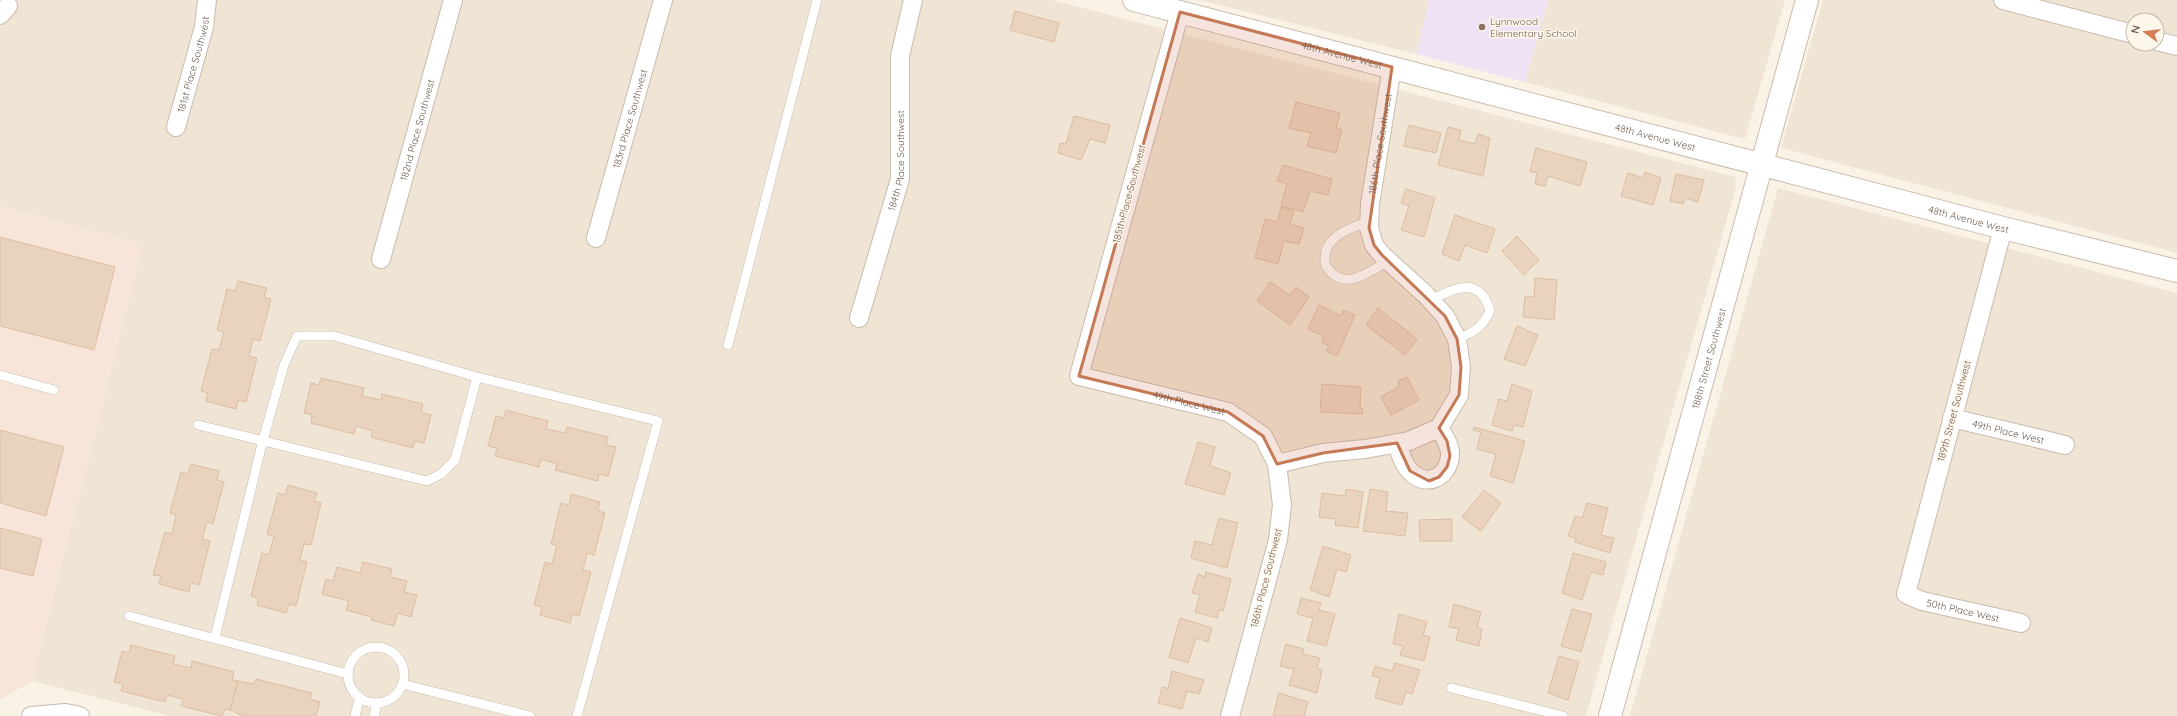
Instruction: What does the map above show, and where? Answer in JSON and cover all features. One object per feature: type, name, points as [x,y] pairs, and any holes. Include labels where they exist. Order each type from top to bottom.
[{"type":"street","name":"181st Place Southwest","points":[[176,127],[204,27],[207,0]]},
{"type":"street","name":"182nd Place Southwest","points":[[381,259],[453,0]]},
{"type":"street","name":"183rd Place Southwest","points":[[596,238],[663,0]]},
{"type":"street","name":"184th Place Southwest","points":[[859,318],[900,179],[900,56],[914,0]]},
{"type":"street","name":"48th Avenue West","points":[[1134,0],[2003,228],[2177,271]]},
{"type":"street","name":"188th Street Southwest","points":[[1610,716],[1807,0]]},
{"type":"street","points":[[2003,0],[2125,32]]},
{"type":"street","name":"185th Place Southwest","points":[[1079,376],[1180,12]]},
{"type":"street","points":[[2165,43],[2177,46]]},
{"type":"street","name":"186th Place Southwest","points":[[1392,67],[1370,204],[1369,228],[1374,245],[1445,316],[1457,339],[1461,367],[1459,396],[1439,428]]},
{"type":"street","name":"189th Street Southwest","points":[[1906,594],[2003,228]]},
{"type":"street","name":"49th Place West","points":[[1079,376],[1228,412],[1263,436],[1277,464]]},
{"type":"street","name":"49th Place West","points":[[1952,418],[2065,445]]},
{"type":"street","points":[[1277,464],[1323,453],[1409,441],[1439,428],[1447,441],[1450,456],[1447,467],[1439,477],[1429,481],[1418,478],[1403,462],[1397,443]]},
{"type":"street","name":"186th Place Southwest","points":[[1230,716],[1278,540],[1282,505],[1277,464]]},
{"type":"street","name":"50th Place West","points":[[1906,594],[1922,602],[2021,624]]},
{"type":"street","points":[[31,716],[66,713],[80,716]]},
{"type":"lane","points":[[728,345],[817,0]]},
{"type":"lane","points":[[1370,221],[1350,228],[1333,239],[1325,251],[1325,265],[1332,274],[1344,279],[1359,277],[1389,261]]},
{"type":"lane","points":[[1430,300],[1456,288],[1474,288],[1486,297],[1490,311],[1484,323],[1472,333],[1457,339]]},
{"type":"lane","points":[[215,637],[263,440],[284,365],[296,336],[334,336],[477,377],[658,421],[577,716]]},
{"type":"lane","points":[[0,375],[54,390]]},
{"type":"lane","points":[[198,425],[427,481],[441,474],[455,460],[477,377]]},
{"type":"lane","points":[[129,616],[215,637],[348,674]]},
{"type":"lane","points":[[379,647],[396,655],[401,662],[404,671],[402,684],[394,696],[386,701],[377,702],[360,697],[354,691],[348,674],[350,665],[361,651],[379,647]]},
{"type":"lane","points":[[402,684],[530,716]]},
{"type":"lane","points":[[1451,688],[1562,716]]},
{"type":"lane","points":[[355,716],[360,697]]},
{"type":"lane","points":[[374,716],[377,702]]},
{"type":"highlighted area","points":[[1180,12],[1392,67],[1369,228],[1374,245],[1382,255],[1445,316],[1457,339],[1461,367],[1459,395],[1439,428],[1447,441],[1450,456],[1447,467],[1439,477],[1429,481],[1410,471],[1397,443],[1323,453],[1277,464],[1263,436],[1228,412],[1079,376]]},
{"type":"shaded area","points":[[0,0],[1052,0],[1735,177],[1736,187],[1586,716],[170,716],[32,681],[143,244],[0,206]]},
{"type":"shaded area","points":[[1199,0],[1429,0],[1416,54]]},
{"type":"shaded area","name":"Lynnwood Elementary School","points":[[1429,0],[1548,0],[1525,82],[1416,54]]},
{"type":"shaded area","points":[[1548,0],[1785,0],[1745,139],[1525,82]]},
{"type":"shaded area","points":[[1823,0],[2177,0],[2177,253],[1781,148]]},
{"type":"shaded area","points":[[1778,188],[2177,293],[2177,716],[1630,716]]},
{"type":"shaded area","points":[[0,206],[143,244],[32,681],[0,700]]},
{"type":"building","points":[[1015,11],[1059,23],[1054,42],[1010,30]]},
{"type":"building","points":[[1296,102],[1340,113],[1336,128],[1342,130],[1336,153],[1307,146],[1311,133],[1289,128]]},
{"type":"building","points":[[1074,116],[1110,125],[1105,143],[1090,139],[1081,160],[1058,153],[1060,143],[1066,144]]},
{"type":"building","points":[[1409,125],[1441,133],[1436,153],[1404,146]]},
{"type":"building","points":[[1448,127],[1461,130],[1459,140],[1475,144],[1478,134],[1490,138],[1483,176],[1438,165]]},
{"type":"building","points":[[1536,148],[1587,162],[1580,186],[1548,176],[1545,186],[1535,184],[1537,173],[1530,171]]},
{"type":"building","points":[[1283,165],[1332,179],[1328,195],[1310,191],[1303,212],[1281,206],[1287,184],[1277,181]]},
{"type":"building","points":[[1645,172],[1661,178],[1653,205],[1621,196],[1628,173],[1643,178]]},
{"type":"building","points":[[1676,174],[1704,180],[1698,202],[1685,198],[1683,204],[1670,201]]},
{"type":"building","points":[[1406,189],[1435,198],[1424,237],[1401,230],[1409,206],[1401,203]]},
{"type":"building","points":[[1281,207],[1294,211],[1290,224],[1304,228],[1299,244],[1284,241],[1278,264],[1255,258],[1265,219],[1277,222]]},
{"type":"building","points":[[1455,215],[1495,229],[1487,253],[1465,245],[1459,261],[1442,254]]},
{"type":"building","points":[[1517,236],[1539,260],[1524,275],[1502,251]]},
{"type":"building","points":[[0,237],[115,267],[94,350],[0,326]]},
{"type":"building","points":[[1535,278],[1557,280],[1554,320],[1523,317],[1525,296],[1534,297]]},
{"type":"building","points":[[238,281],[267,288],[264,297],[271,299],[260,341],[253,339],[249,356],[257,358],[246,402],[238,400],[236,409],[206,401],[208,393],[201,391],[212,349],[219,350],[224,332],[217,330],[227,289],[235,291]]},
{"type":"building","points":[[1270,282],[1290,295],[1296,287],[1309,297],[1290,325],[1257,301]]},
{"type":"building","points":[[1319,305],[1341,316],[1343,310],[1355,315],[1337,356],[1326,351],[1329,346],[1322,342],[1324,337],[1308,329]]},
{"type":"building","points":[[1378,308],[1417,339],[1405,355],[1366,325]]},
{"type":"building","points":[[1517,326],[1538,335],[1525,366],[1504,359]]},
{"type":"building","points":[[1407,377],[1419,400],[1391,415],[1381,397],[1400,386],[1398,381]]},
{"type":"building","points":[[321,378],[364,388],[362,396],[381,400],[382,394],[423,404],[421,412],[431,415],[424,443],[415,441],[413,448],[371,437],[373,431],[356,426],[354,434],[311,423],[312,415],[304,413],[311,383],[319,385]]},
{"type":"building","points":[[1322,384],[1361,387],[1360,408],[1362,408],[1363,414],[1320,412]]},
{"type":"building","points":[[1512,384],[1532,391],[1523,427],[1514,425],[1512,431],[1492,425],[1499,399],[1507,401]]},
{"type":"building","points":[[506,410],[548,421],[546,429],[565,433],[567,427],[608,437],[606,445],[616,447],[608,476],[599,474],[598,481],[555,470],[557,464],[541,459],[539,467],[495,456],[497,448],[488,446],[496,416],[504,418]]},
{"type":"building","points":[[1474,427],[1525,441],[1513,483],[1490,476],[1496,454],[1477,449],[1481,432],[1473,430]]},
{"type":"building","points":[[0,430],[64,447],[46,516],[0,503]]},
{"type":"building","points":[[1198,442],[1215,447],[1210,466],[1231,473],[1224,495],[1185,484]]},
{"type":"building","points":[[191,464],[219,471],[217,480],[224,482],[213,524],[207,522],[202,539],[210,541],[199,585],[191,583],[189,592],[159,584],[161,576],[153,575],[165,532],[172,534],[176,515],[170,513],[181,472],[188,474]]},
{"type":"building","points":[[288,485],[317,493],[314,501],[321,503],[311,545],[304,544],[300,560],[307,562],[296,606],[289,604],[286,613],[257,605],[258,598],[251,596],[262,553],[269,555],[274,536],[267,534],[278,493],[285,495]]},
{"type":"building","points":[[1346,489],[1363,492],[1358,528],[1335,525],[1336,519],[1319,517],[1322,493],[1345,496]]},
{"type":"building","points":[[1370,489],[1388,492],[1386,511],[1408,513],[1405,536],[1363,531]]},
{"type":"building","points":[[1484,490],[1501,503],[1481,531],[1462,517]]},
{"type":"building","points":[[571,494],[600,502],[598,511],[605,513],[594,555],[587,553],[583,570],[591,572],[579,616],[572,614],[570,623],[540,615],[542,607],[534,605],[545,562],[552,564],[557,546],[551,544],[561,503],[569,505]]},
{"type":"building","points":[[1587,503],[1608,508],[1601,535],[1614,538],[1610,553],[1575,542],[1576,538],[1568,536],[1575,516],[1582,518]]},
{"type":"building","points":[[1219,518],[1238,523],[1227,568],[1191,558],[1195,541],[1212,545]]},
{"type":"building","points":[[1452,519],[1452,541],[1420,541],[1419,520]]},
{"type":"building","points":[[0,528],[42,539],[33,576],[0,568]]},
{"type":"building","points":[[1323,546],[1351,555],[1346,572],[1337,569],[1329,597],[1310,590]]},
{"type":"building","points":[[1573,553],[1606,562],[1603,575],[1591,572],[1582,600],[1562,593]]},
{"type":"building","points":[[363,562],[392,569],[390,577],[407,581],[404,592],[417,595],[411,617],[398,613],[394,626],[371,620],[372,617],[346,610],[349,601],[322,594],[326,579],[333,581],[337,567],[360,573]]},
{"type":"building","points":[[1206,572],[1231,579],[1223,611],[1219,610],[1217,618],[1195,612],[1200,595],[1192,593],[1198,574],[1205,577]]},
{"type":"building","points":[[1301,598],[1321,603],[1319,610],[1335,614],[1326,646],[1307,641],[1313,618],[1297,614]]},
{"type":"building","points":[[1454,604],[1481,612],[1477,627],[1482,629],[1479,646],[1456,640],[1459,629],[1449,627]]},
{"type":"building","points":[[1572,609],[1592,614],[1581,652],[1561,646]]},
{"type":"building","points":[[1399,614],[1427,622],[1423,635],[1430,637],[1424,661],[1400,655],[1403,646],[1393,644]]},
{"type":"building","points":[[1180,618],[1212,628],[1208,642],[1196,638],[1188,663],[1169,657]]},
{"type":"building","points":[[1286,644],[1304,649],[1302,654],[1320,658],[1317,668],[1322,670],[1317,693],[1289,685],[1294,669],[1280,666]]},
{"type":"building","points":[[131,645],[175,656],[173,664],[191,668],[192,661],[234,672],[232,680],[238,681],[230,710],[225,709],[222,716],[181,706],[183,699],[167,695],[165,702],[121,691],[123,684],[114,682],[122,651],[129,653]]},
{"type":"building","points":[[1559,656],[1579,662],[1568,700],[1548,693]]},
{"type":"building","points":[[1395,663],[1420,670],[1412,694],[1406,692],[1402,705],[1375,698],[1380,678],[1372,676],[1375,666],[1392,671]]},
{"type":"building","points":[[1172,671],[1204,680],[1199,694],[1187,691],[1182,709],[1158,703],[1162,687],[1168,689]]},
{"type":"building","points":[[256,679],[312,693],[310,699],[320,702],[316,716],[243,716],[230,710],[238,681],[254,684]]},
{"type":"building","points":[[1279,693],[1308,702],[1304,716],[1273,716]]},
{"type":"place","name":"Lynnwood Elementary School","points":[[1482,27]]}]
